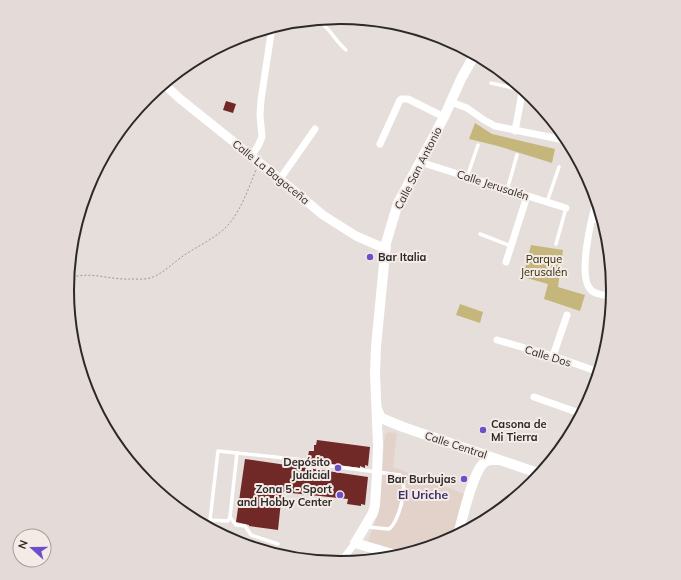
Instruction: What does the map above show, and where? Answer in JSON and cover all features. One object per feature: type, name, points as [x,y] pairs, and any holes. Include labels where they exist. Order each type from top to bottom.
[{"type":"main road","name":"Calle San Antonio","points":[[373,513],[375,505],[378,446],[375,374],[376,347],[386,249],[398,203],[444,117],[460,79],[471,59]]},
{"type":"main road","name":"Calle Central","points":[[376,409],[381,418],[403,427],[534,472]]},
{"type":"main road","points":[[378,446],[381,436],[386,430],[403,427]]},
{"type":"main road","points":[[460,528],[476,472],[477,458],[469,450]]},
{"type":"main road","points":[[473,483],[478,471],[485,462],[491,460],[502,460]]},
{"type":"main road","points":[[370,547],[364,540],[373,513]]},
{"type":"main road","points":[[373,513],[355,543],[386,552]]},
{"type":"street","points":[[251,156],[262,137],[260,115],[261,100],[271,33]]},
{"type":"street","name":"Calle La Bagaceña","points":[[168,88],[323,215],[356,236],[386,249]]},
{"type":"street","points":[[515,131],[521,95]]},
{"type":"street","points":[[380,144],[402,98],[408,98],[444,117]]},
{"type":"street","points":[[451,102],[467,108],[490,124],[515,131],[560,139]]},
{"type":"street","points":[[280,179],[316,129]]},
{"type":"street","name":"Calle Jerusalén","points":[[420,162],[566,208]]},
{"type":"street","points":[[506,262],[527,196]]},
{"type":"street","points":[[594,210],[587,240],[586,276],[590,289],[595,293],[606,295]]},
{"type":"street","points":[[553,356],[567,315]]},
{"type":"street","name":"Calle Dos","points":[[497,340],[553,356],[594,370]]},
{"type":"street","points":[[534,398],[577,412]]},
{"type":"street","points":[[345,556],[355,543]]},
{"type":"lane","points":[[324,25],[346,50]]},
{"type":"lane","points":[[491,82],[512,87]]},
{"type":"lane","points":[[467,177],[478,145]]},
{"type":"lane","points":[[507,190],[517,155]]},
{"type":"lane","points":[[547,202],[559,167]]},
{"type":"lane","points":[[556,244],[566,208]]},
{"type":"lane","points":[[591,220],[597,221]]},
{"type":"lane","points":[[480,234],[511,246]]},
{"type":"lane","points":[[237,453],[230,517],[228,521],[210,520],[218,451],[304,460],[308,463],[400,475],[404,485],[403,493],[392,527],[389,529],[368,527]]},
{"type":"lane","points":[[230,517],[236,525],[245,526],[251,534],[278,544]]},
{"type":"path","points":[[75,276],[89,275],[127,279],[152,278],[163,272],[182,257],[222,231],[232,220],[245,196],[260,162]]},
{"type":"shaded area","points":[[389,432],[397,433],[393,467],[467,495],[457,530],[426,542],[391,551],[369,545],[368,541],[377,517],[385,435]]},
{"type":"green space","points":[[475,123],[492,134],[555,149],[552,163],[498,146],[469,139]]},
{"type":"green space","name":"Parque Jerusalén","points":[[531,245],[563,250],[558,287],[585,295],[580,311],[544,299],[548,284],[523,277]]},
{"type":"green space","points":[[460,304],[483,312],[480,323],[456,315]]},
{"type":"building","points":[[226,101],[236,104],[233,113],[223,110]]},
{"type":"building","points":[[317,440],[370,447],[368,466],[365,465],[365,468],[360,466],[360,468],[307,461],[309,451],[314,451],[314,445],[316,445]]},
{"type":"building","name":"Zona 5 - Sport and Hobby Center","points":[[245,459],[368,477],[365,505],[361,504],[361,506],[347,504],[348,499],[282,492],[278,530],[249,526],[236,522]]},
{"type":"place","name":"Bar Italia","points":[[370,257]]},
{"type":"place","name":"Casona de Mi Tierra","points":[[483,430]]},
{"type":"place","name":"Depósito Judicial","points":[[338,468]]},
{"type":"place","name":"Bar Burbujas","points":[[464,479]]},
{"type":"place","name":"Zona 5 - Sport and Hobby Center","points":[[340,495]]},
{"type":"district","name":"El Uriche","points":[[423,494]]}]
